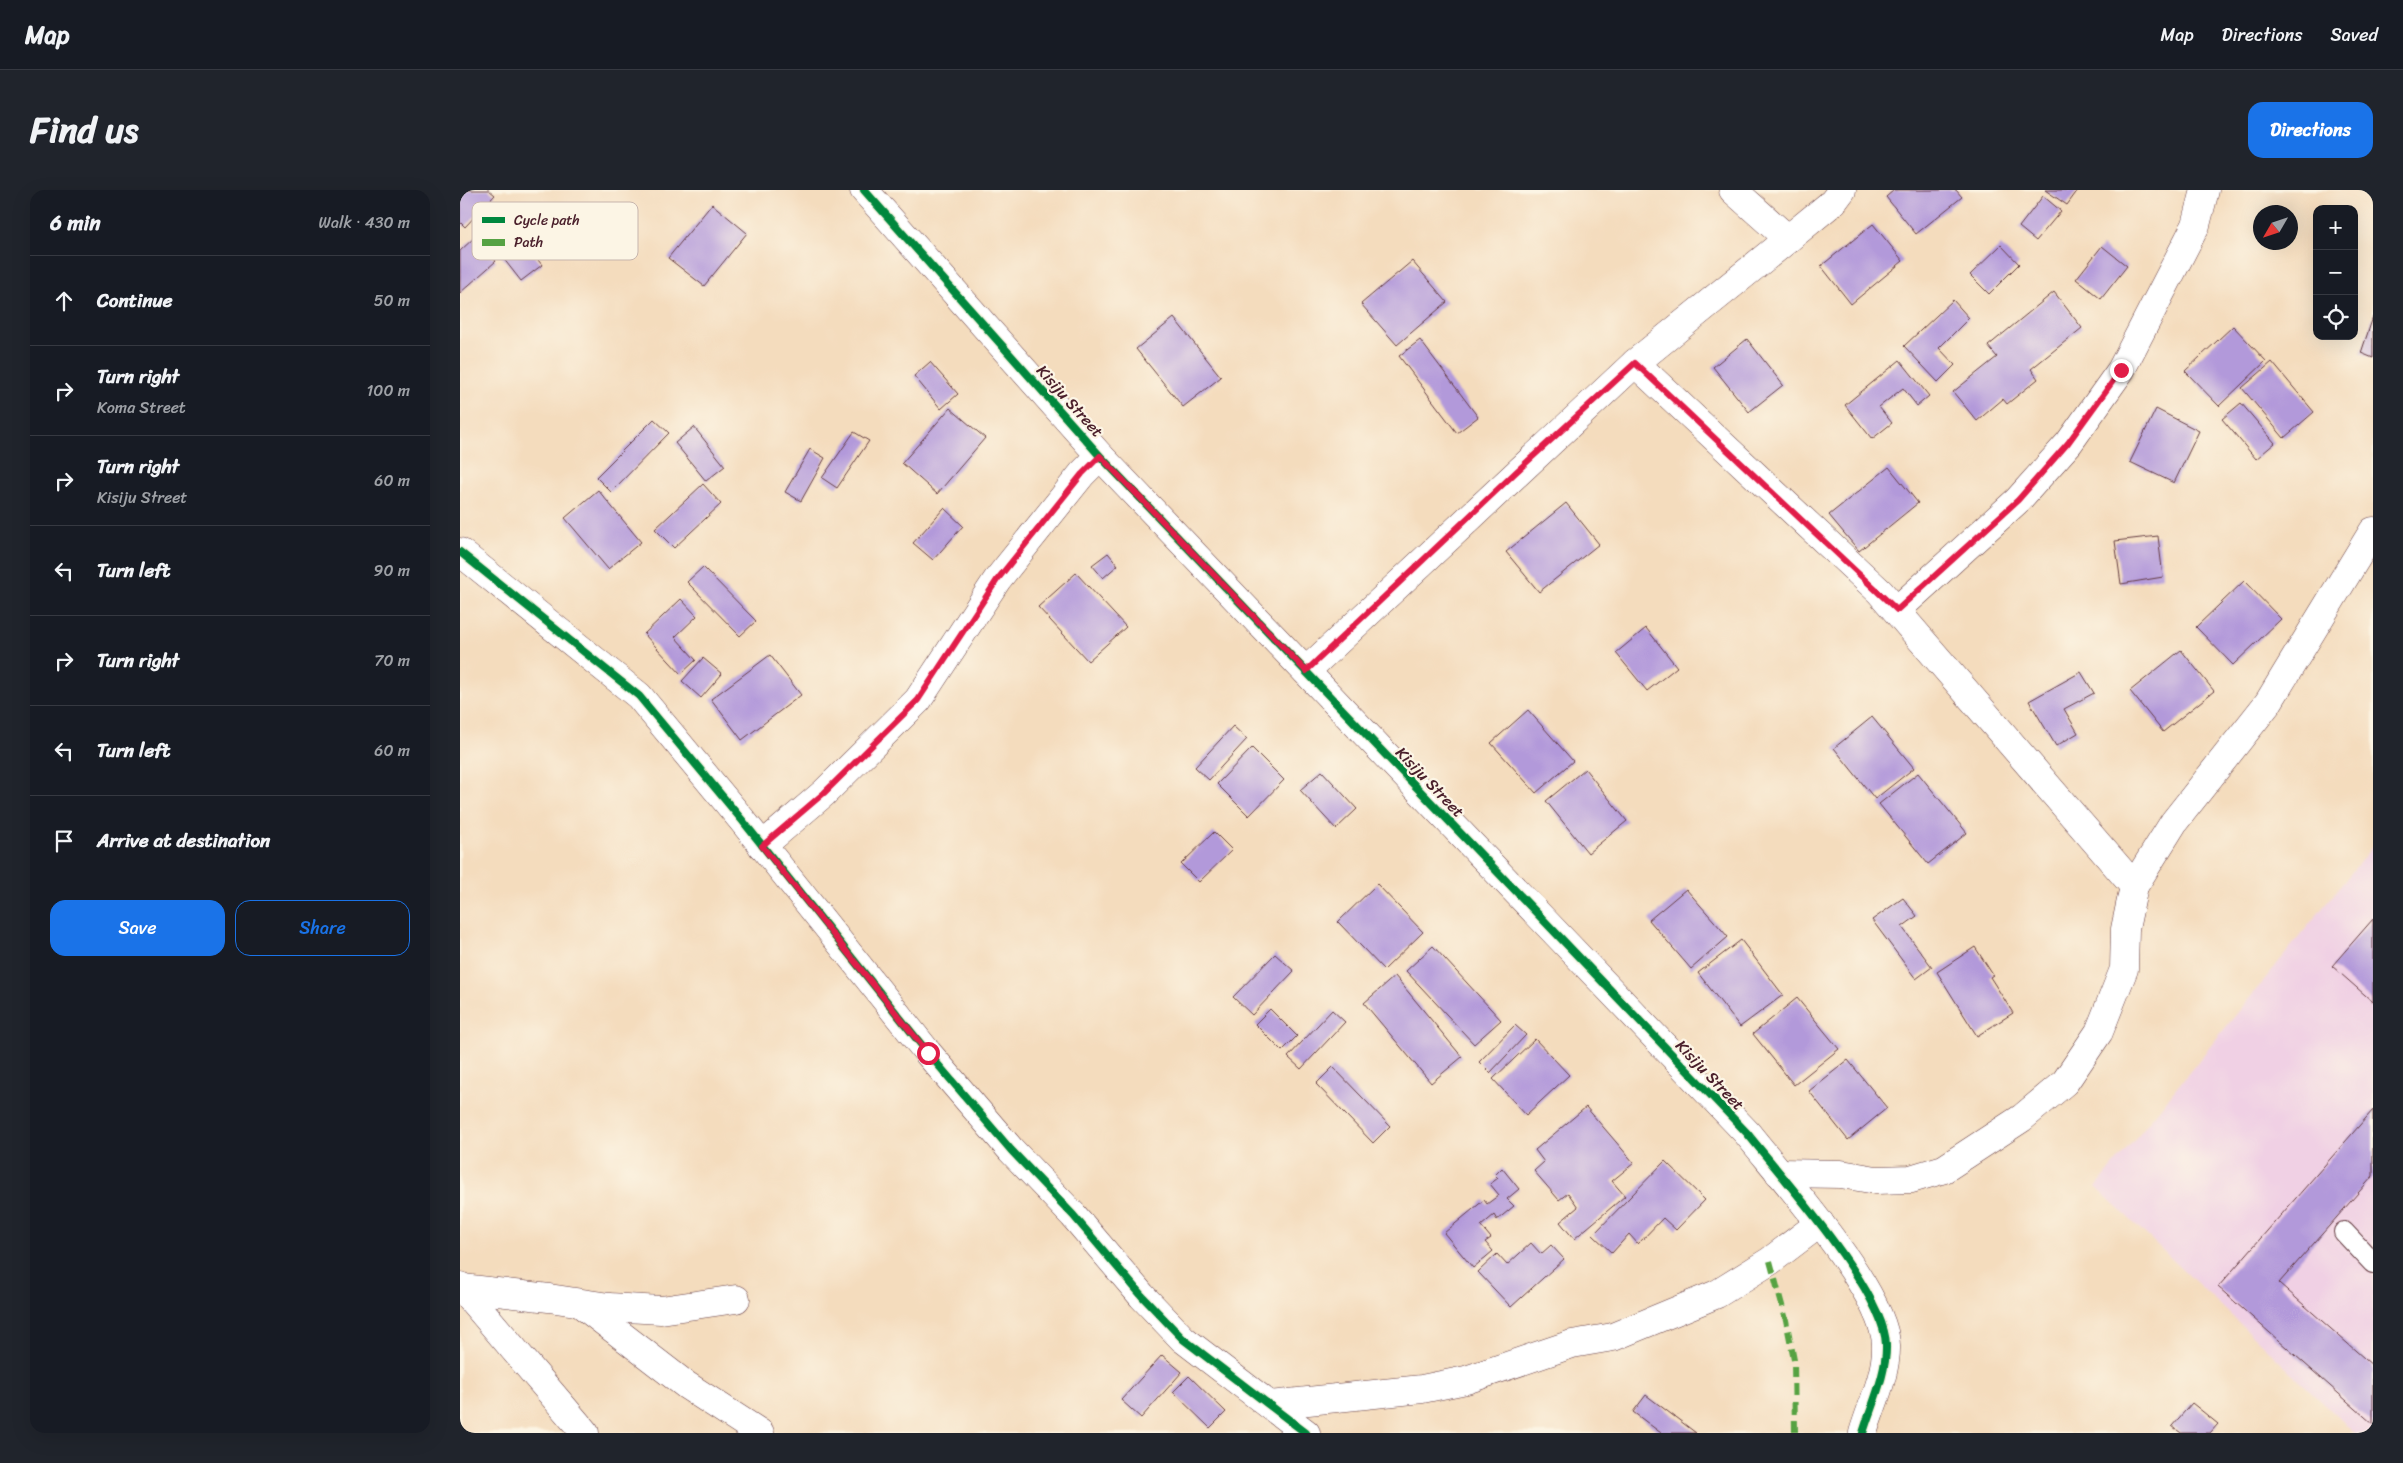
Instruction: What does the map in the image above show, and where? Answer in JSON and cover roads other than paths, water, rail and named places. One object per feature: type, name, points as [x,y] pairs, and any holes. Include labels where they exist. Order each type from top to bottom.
[{"type":"street","name":"Kisiju Street","points":[[864,190],[1100,456],[1747,1133],[1820,1223],[1866,1292],[1883,1328],[1886,1345],[1882,1372],[1863,1433]]},
{"type":"street","points":[[1733,190],[1788,239]]},
{"type":"street","points":[[1306,671],[1516,472],[1635,363],[1788,239],[1832,202],[1842,190]]},
{"type":"street","points":[[1897,610],[2018,500],[2068,443],[2121,370],[2196,225],[2205,190]]},
{"type":"street","points":[[1635,363],[1897,610],[2134,886]]},
{"type":"street","points":[[762,846],[824,793],[918,700],[997,580],[1082,474],[1100,456]]},
{"type":"street","points":[[1779,1173],[1841,1174],[1876,1180],[1911,1178],[1944,1169],[2022,1118],[2065,1082],[2099,1032],[2124,969],[2124,929],[2134,886],[2174,822],[2268,703],[2373,532]]},
{"type":"street","points":[[460,552],[639,696],[928,1053],[1011,1150],[1073,1215],[1142,1296],[1183,1339],[1306,1433]]},
{"type":"street","points":[[1270,1405],[1380,1395],[1422,1389],[1466,1380],[1572,1344],[1613,1337],[1717,1294],[1770,1261],[1820,1223]]},
{"type":"street","points":[[461,1287],[549,1298],[580,1304],[661,1310],[736,1299]]},
{"type":"street","points":[[461,1287],[585,1433]]},
{"type":"street","points":[[580,1304],[686,1385],[760,1433]]},
{"type":"lane","points":[[2344,1232],[2373,1263]]}]
